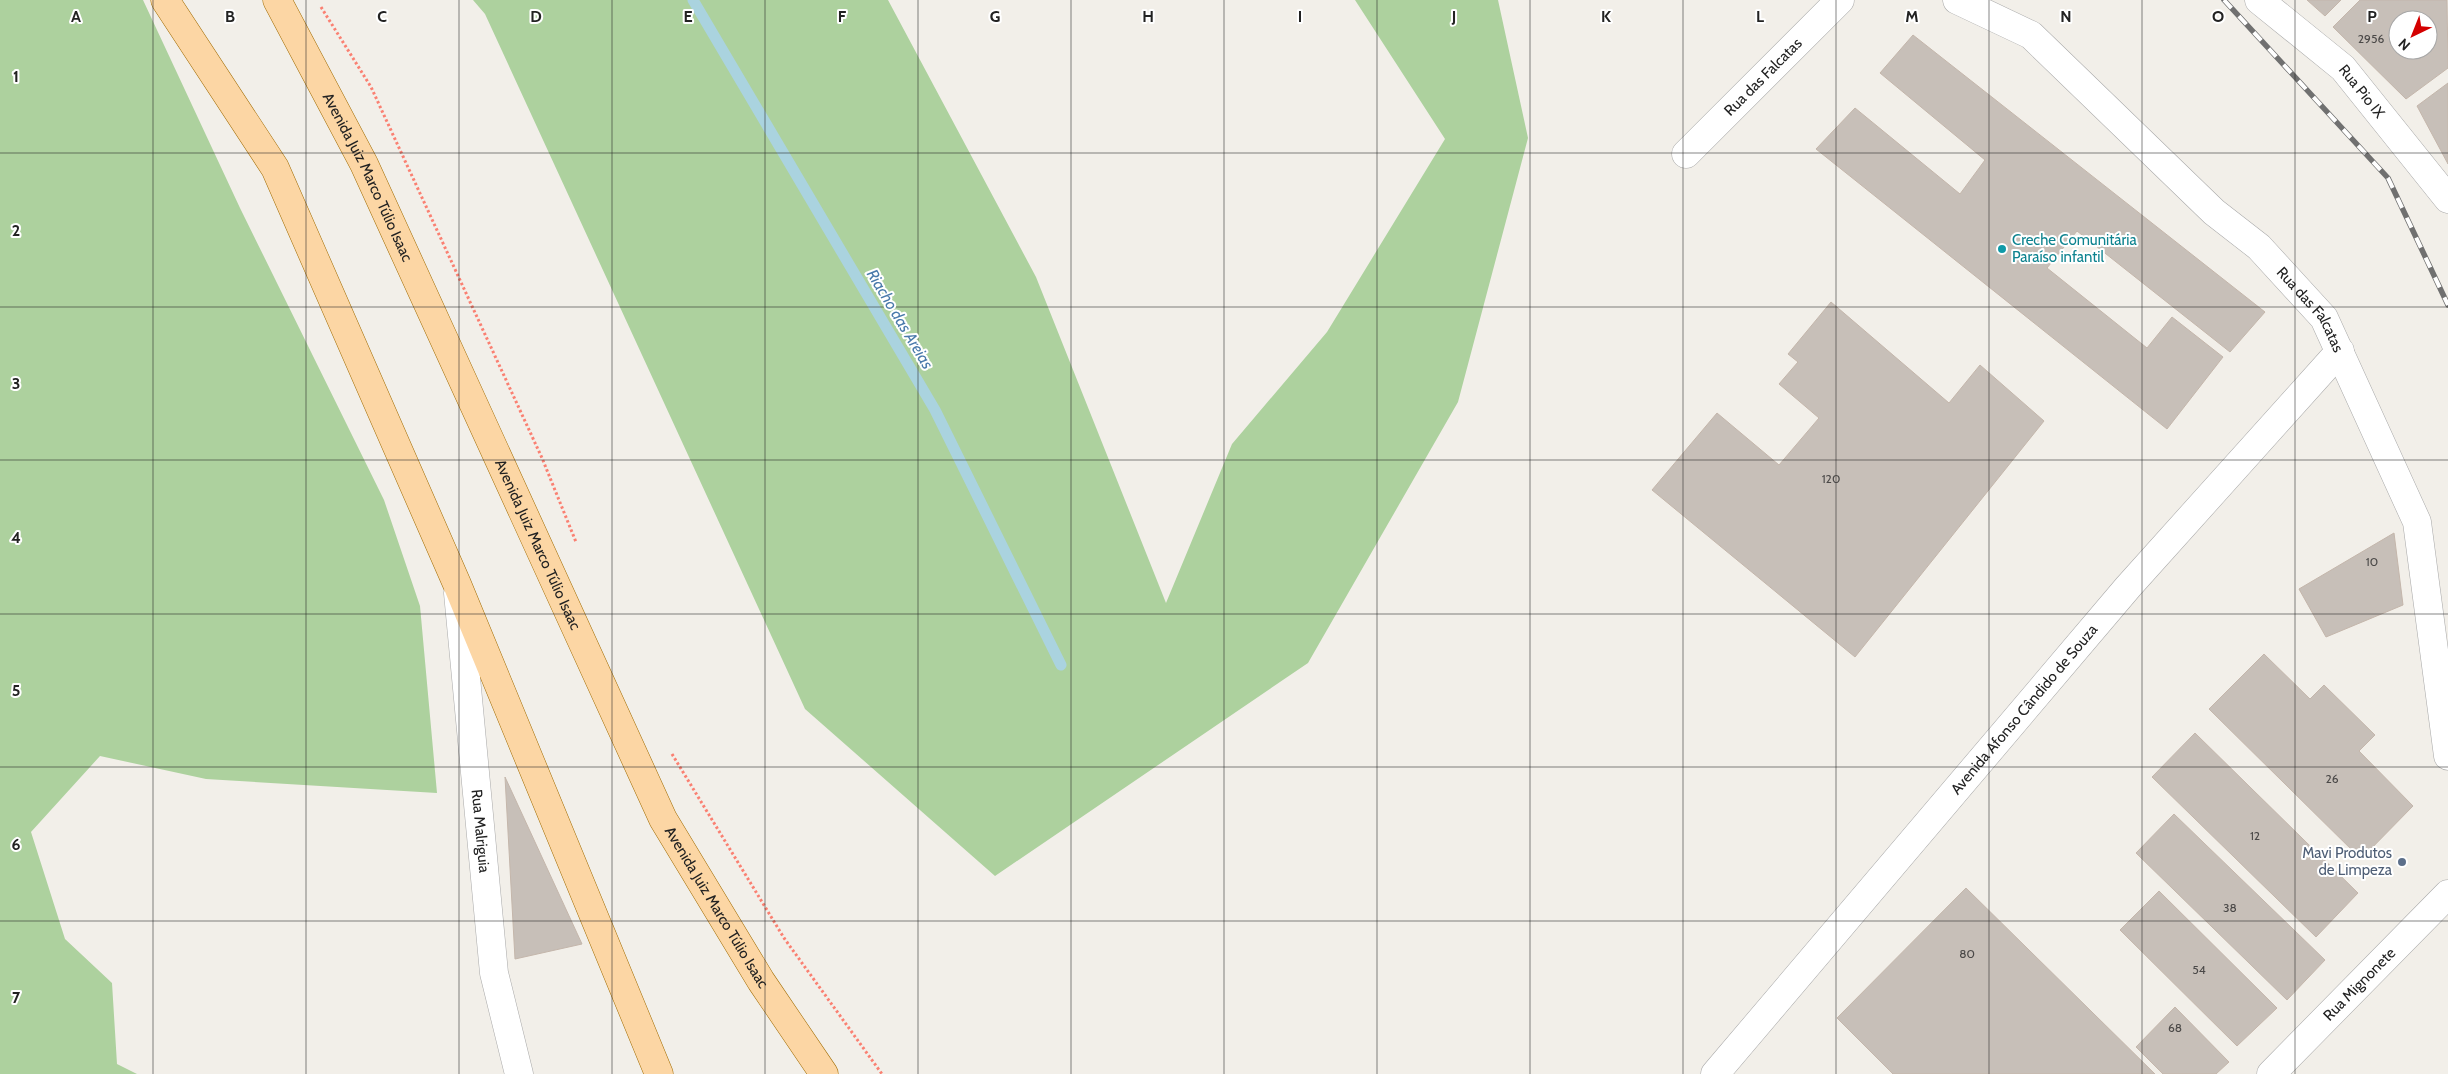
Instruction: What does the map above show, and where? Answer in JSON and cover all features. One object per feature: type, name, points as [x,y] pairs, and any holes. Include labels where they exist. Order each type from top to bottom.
[{"type":"main road","name":"Avenida Juiz Marco Túlio Isaac","points":[[278,0],[364,164],[663,819],[761,981],[824,1074]]},
{"type":"main road","points":[[166,1],[275,168],[457,584],[659,1074]]},
{"type":"street","name":"Rua das Falcatas","points":[[1686,154],[1840,0]]},
{"type":"street","name":"Rua das Falcatas","points":[[1957,0],[2031,34],[2214,212],[2259,247],[2324,318],[2416,522],[2448,756]]},
{"type":"street","name":"Rua Pio IX","points":[[2259,0],[2343,68],[2448,199]]},
{"type":"street","name":"Avenida Afonso Cândido de Souza","points":[[1715,1074],[2128,587],[2340,351]]},
{"type":"street","name":"Rua Malriguia","points":[[457,584],[494,974],[519,1074]]},
{"type":"street","name":"Rua Mignonete","points":[[2271,1074],[2448,894]]},
{"type":"path","points":[[316,0],[371,87],[542,458],[578,547]]},
{"type":"path","points":[[670,750],[784,938],[882,1074]]},
{"type":"green space","points":[[0,0],[143,0],[240,208],[384,500],[420,606],[437,793],[206,779],[100,756],[31,832],[65,939],[112,983],[117,1064],[137,1074],[0,1074]]},
{"type":"green space","points":[[473,0],[888,0],[1036,277],[1166,603],[1232,444],[1327,332],[1445,139],[1355,0],[1498,0],[1528,138],[1458,402],[1308,663],[995,876],[805,709],[485,14]]},
{"type":"building","points":[[2307,0],[2341,0],[2325,16]]},
{"type":"building","points":[[2360,0],[2447,0],[2448,68],[2406,99],[2333,27]]},
{"type":"building","name":"Creche Comunitária Paraíso infantil","points":[[1913,35],[2265,312],[2230,352],[2077,231],[2047,268],[2147,348],[2172,317],[2223,357],[2167,429],[1816,149],[1855,108],[1960,194],[1985,160],[1880,73]]},
{"type":"building","points":[[2448,83],[2448,164],[2417,106]]},
{"type":"building","points":[[1831,302],[1949,403],[1980,365],[2044,421],[1855,657],[1652,490],[1717,413],[1779,465],[1819,418],[1779,384],[1798,362],[1788,354]]},
{"type":"building","points":[[2394,533],[2403,605],[2326,637],[2299,589]]},
{"type":"building","points":[[2264,654],[2310,699],[2324,685],[2375,735],[2359,751],[2413,806],[2361,859],[2209,709]]},
{"type":"building","points":[[2195,733],[2358,893],[2316,937],[2152,777]]},
{"type":"building","points":[[505,777],[582,944],[515,959]]},
{"type":"building","points":[[2174,814],[2325,960],[2287,1000],[2136,853]]},
{"type":"building","points":[[1966,888],[2155,1074],[1893,1074],[1837,1018]]},
{"type":"building","points":[[2159,891],[2277,1008],[2237,1046],[2120,930]]},
{"type":"building","points":[[2175,1007],[2229,1062],[2216,1074],[2163,1074],[2136,1047]]},
{"type":"waterway","name":"Riacho das Areias","points":[[693,0],[935,410],[1061,665]]},
{"type":"railway","points":[[2224,0],[2388,178],[2448,305]]},
{"type":"place","name":"Creche Comunitária Paraíso infantil","points":[[2002,249]]},
{"type":"place","name":"Mavi Produtos de Limpeza","points":[[2402,862]]}]
